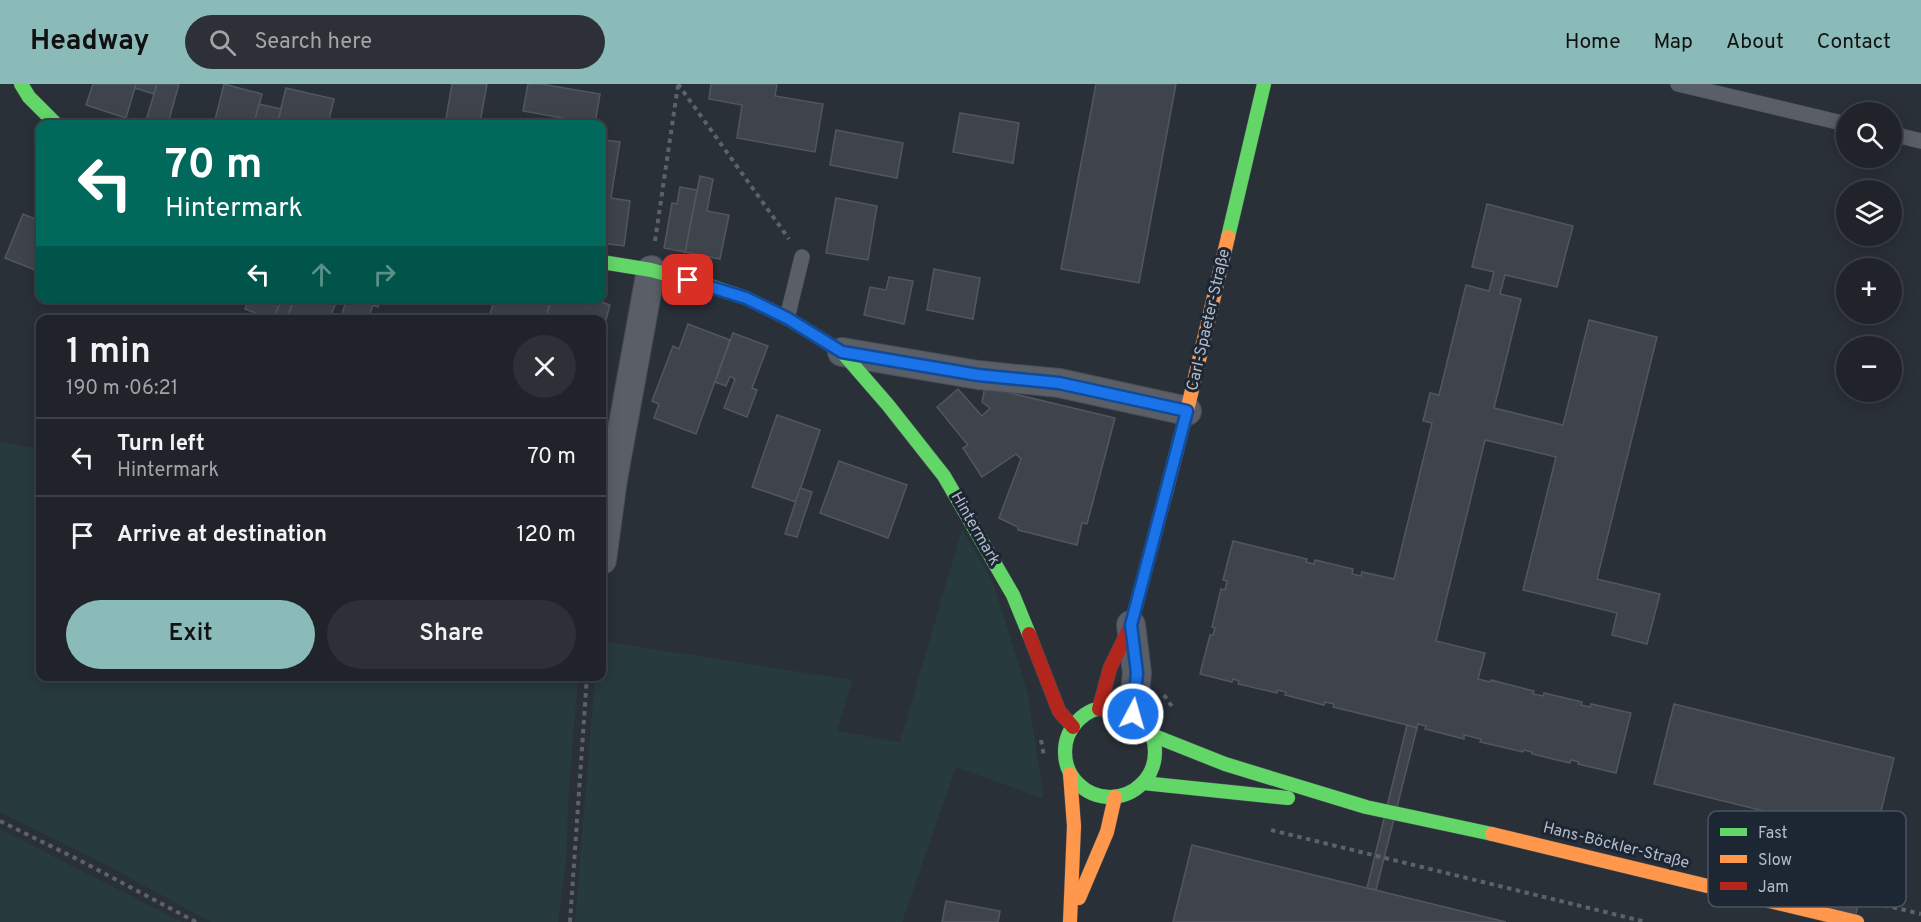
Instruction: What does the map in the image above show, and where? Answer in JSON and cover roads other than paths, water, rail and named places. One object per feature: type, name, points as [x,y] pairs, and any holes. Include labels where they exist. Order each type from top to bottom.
[{"type":"main road","points":[[21,84],[29,97],[52,120]]},
{"type":"main road","name":"Carl-Spaeter-Straße","points":[[1099,709],[1110,668],[1131,625],[1187,411],[1264,84]]},
{"type":"main road","name":"Hintermark","points":[[606,263],[651,270],[746,298],[787,318],[842,352],[888,405],[944,476],[1013,595],[1059,711],[1072,727]]},
{"type":"main road","points":[[1112,707],[1123,709],[1140,719],[1152,735],[1155,753],[1152,768],[1143,783],[1131,792],[1116,797],[1102,797],[1089,793],[1078,785],[1066,765],[1067,738],[1072,727],[1085,715],[1099,709],[1112,707]]},
{"type":"main road","name":"Hans-Böckler-Straße","points":[[1152,735],[1225,764],[1366,807],[1520,840],[1708,886]]},
{"type":"main road","points":[[1070,774],[1074,826],[1070,919]]},
{"type":"main road","name":"Hans-Böckler-Straße","points":[[1143,783],[1366,807]]},
{"type":"main road","points":[[1070,919],[1107,832],[1116,797]]},
{"type":"main road","name":"Hans-Böckler-Straße","points":[[1795,907],[1857,922]]},
{"type":"street","points":[[606,531],[613,479],[651,270]]},
{"type":"street","name":"Hintermark","points":[[842,352],[978,375],[1059,383],[1187,411]]},
{"type":"street","name":"Carl-Spaeter-Straße","points":[[1131,625],[1137,673],[1133,714]]},
{"type":"lane","points":[[1678,84],[1836,122]]},
{"type":"lane","points":[[1902,136],[1921,141]]},
{"type":"lane","points":[[787,318],[802,257]]}]
